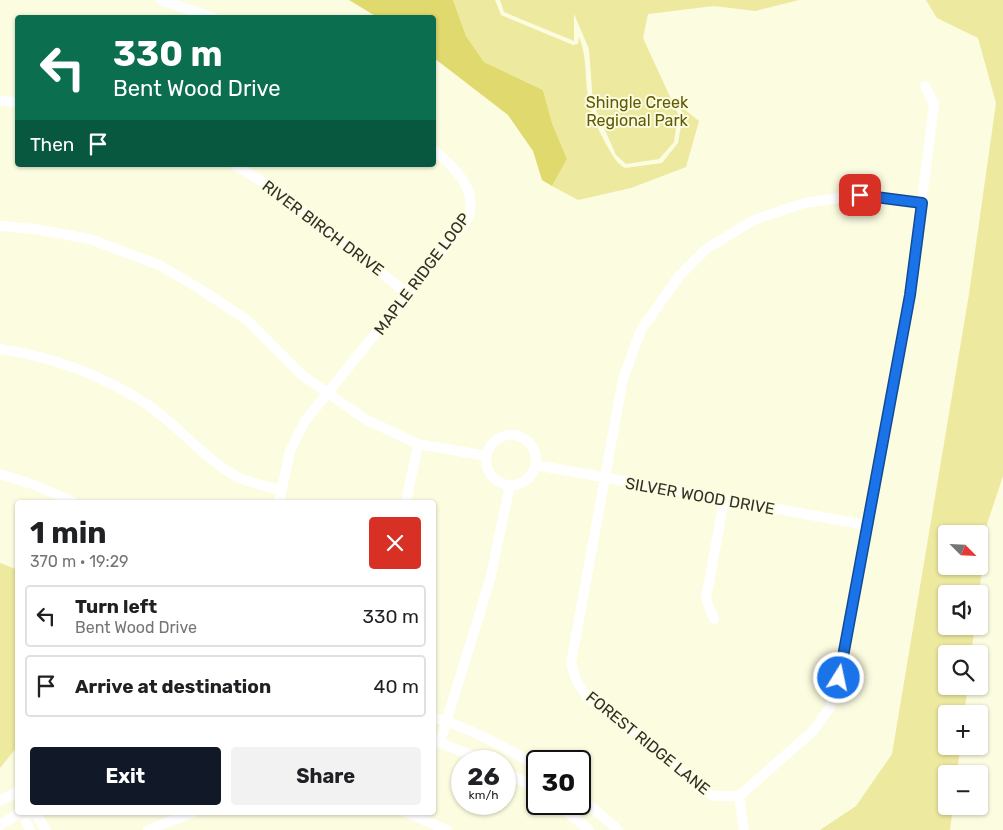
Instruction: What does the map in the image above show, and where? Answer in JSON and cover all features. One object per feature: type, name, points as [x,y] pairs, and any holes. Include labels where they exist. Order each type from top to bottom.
[{"type":"street","points":[[161,0],[205,15]]},
{"type":"street","points":[[744,830],[739,796],[813,731],[830,707],[839,678],[910,295],[934,104],[925,86]]},
{"type":"street","points":[[0,101],[15,102]]},
{"type":"street","name":"MAPLE RIDGE LOOP","points":[[279,500],[290,451],[305,421],[467,220],[472,209],[468,189],[464,182],[455,169],[436,152]]},
{"type":"street","name":"RIVER BIRCH DRIVE","points":[[238,167],[279,192],[408,294]]},
{"type":"street","name":"FOREST RIDGE LANE","points":[[739,796],[713,796],[696,786],[651,744],[588,698],[577,682],[571,663],[623,379],[641,330],[679,276],[706,249],[754,220],[804,203],[860,195],[922,203]]},
{"type":"street","points":[[0,226],[34,229],[90,239],[159,265],[247,320],[302,375],[327,395],[364,420],[418,444],[487,456]]},
{"type":"street","points":[[0,349],[51,358],[95,374],[146,403],[185,434],[214,462],[236,476],[281,490]]},
{"type":"street","points":[[505,436],[517,436],[529,443],[535,454],[536,465],[532,474],[524,482],[510,486],[498,482],[492,476],[488,468],[487,456],[493,444],[498,440],[505,436]]},
{"type":"street","points":[[406,500],[418,444]]},
{"type":"street","name":"SILVER WOOD DRIVE","points":[[536,465],[866,525]]},
{"type":"street","points":[[0,474],[35,485],[69,500]]},
{"type":"street","points":[[459,750],[437,741],[446,721],[490,580],[510,486]]},
{"type":"street","points":[[714,619],[706,599],[724,500]]},
{"type":"street","points":[[436,718],[446,721],[501,746],[526,760]]},
{"type":"street","points":[[0,802],[15,794]]},
{"type":"street","points":[[591,807],[618,830]]},
{"type":"street","points":[[0,825],[15,815]]},
{"type":"street","points":[[26,815],[26,822],[30,830]]},
{"type":"street","points":[[36,815],[46,830]]},
{"type":"street","points":[[148,830],[186,815]]},
{"type":"street","points":[[409,815],[429,826],[447,830]]},
{"type":"street","points":[[571,815],[589,830]]},
{"type":"green space","points":[[453,0],[495,0],[501,15],[573,45],[578,44],[579,37],[584,53],[589,102],[592,113],[612,154],[625,168],[662,163],[678,143],[683,115],[679,105],[699,121],[686,167],[631,188],[578,200],[552,186],[567,159],[552,123],[543,90],[484,62],[466,36]]},
{"type":"green space","name":"Shingle Creek Regional Park","points":[[500,0],[799,0],[755,11],[714,6],[648,14],[643,38],[678,114],[674,142],[659,159],[626,164],[616,155],[593,103],[589,49],[574,14],[574,41],[504,12]]},
{"type":"green space","points":[[926,0],[1003,0],[1003,476],[987,525],[938,525],[938,575],[981,575],[980,585],[938,585],[938,635],[974,635],[972,645],[938,645],[938,695],[967,695],[965,705],[938,705],[938,755],[959,755],[958,765],[938,765],[938,815],[952,815],[950,830],[820,830],[856,806],[892,754],[969,294],[996,103],[978,38],[937,18]]},
{"type":"green space","points":[[0,563],[15,569],[15,749],[0,768]]},
{"type":"shaded area","points":[[349,0],[453,0],[466,36],[484,62],[543,90],[552,123],[567,159],[552,186],[542,180],[533,151],[508,115],[436,60],[436,15],[374,15]]},
{"type":"route","points":[[839,678],[910,295],[922,203],[860,195]]}]
